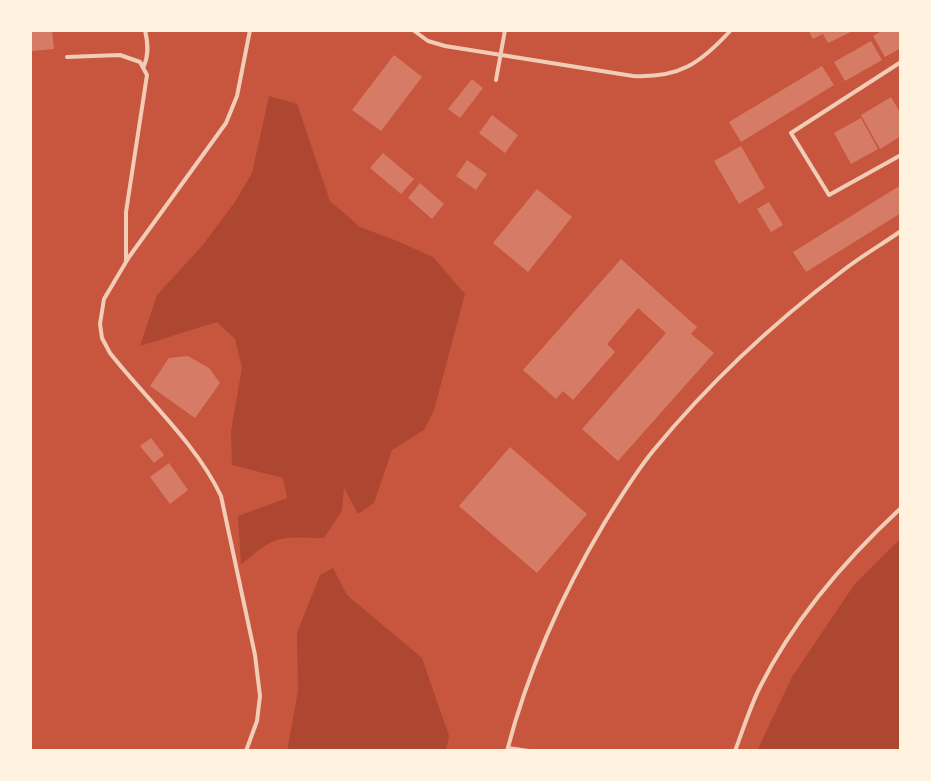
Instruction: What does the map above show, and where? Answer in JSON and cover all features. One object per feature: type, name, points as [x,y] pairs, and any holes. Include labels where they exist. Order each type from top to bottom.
[{"type":"lane","points":[[143,66],[148,55],[145,30]]},
{"type":"lane","points":[[246,751],[257,722],[261,696],[255,655],[221,496],[211,475],[110,353],[102,338],[100,324],[104,299],[126,263],[226,123],[237,96],[250,30]]},
{"type":"lane","points":[[413,30],[428,41],[445,46],[633,76],[656,77],[688,66],[705,56],[731,30]]},
{"type":"lane","points":[[496,80],[505,30]]},
{"type":"lane","points":[[67,57],[127,56],[140,62],[147,75],[126,212],[126,263]]},
{"type":"lane","points":[[901,62],[792,133],[829,195],[901,155]]},
{"type":"lane","points":[[529,751],[507,750],[528,681],[583,558],[652,452],[743,355],[778,322],[842,271],[901,231]]},
{"type":"lane","points":[[735,751],[760,687],[799,622],[856,552],[901,508]]},
{"type":"shaded area","points":[[269,96],[297,104],[330,201],[360,227],[433,257],[465,294],[434,410],[424,430],[392,450],[374,503],[358,514],[344,488],[342,511],[324,538],[297,537],[279,540],[262,548],[241,565],[238,516],[287,498],[283,478],[232,465],[231,431],[242,368],[235,339],[217,322],[140,346],[157,295],[202,246],[235,202],[252,173]]},
{"type":"shaded area","points":[[901,538],[901,751],[757,751],[792,677],[854,585]]},
{"type":"shaded area","points":[[333,568],[347,595],[422,658],[449,736],[446,751],[287,751],[298,691],[297,633],[320,575]]},
{"type":"building","points":[[30,30],[52,30],[54,49],[32,51]]},
{"type":"building","points":[[808,30],[855,30],[828,43],[823,34],[813,39]]},
{"type":"building","points":[[883,30],[901,30],[901,48],[885,57],[873,36]]},
{"type":"building","points":[[871,41],[882,60],[845,81],[834,62]]},
{"type":"building","points":[[394,55],[422,77],[381,131],[352,110]]},
{"type":"building","points":[[822,66],[834,85],[741,142],[729,122]]},
{"type":"building","points":[[472,79],[483,88],[460,118],[448,109]]},
{"type":"building","points":[[891,97],[901,114],[901,136],[880,149],[861,115]]},
{"type":"building","points":[[492,115],[518,135],[505,153],[479,133]]},
{"type":"building","points":[[861,118],[878,149],[851,164],[834,133]]},
{"type":"building","points":[[741,146],[765,188],[739,204],[714,161]]},
{"type":"building","points":[[383,153],[414,179],[401,194],[370,168]]},
{"type":"building","points":[[467,160],[487,174],[476,190],[456,176]]},
{"type":"building","points":[[420,183],[444,204],[432,219],[408,198]]},
{"type":"building","points":[[901,185],[901,213],[806,272],[793,252]]},
{"type":"building","points":[[537,189],[572,217],[528,272],[493,243]]},
{"type":"building","points":[[769,202],[783,225],[771,232],[757,209]]},
{"type":"building","points":[[621,259],[697,327],[691,334],[714,353],[618,461],[582,429],[666,333],[638,308],[607,344],[615,352],[573,400],[563,391],[556,399],[523,370]]},
{"type":"building","points":[[188,356],[209,368],[220,383],[195,418],[150,386],[169,358]]},
{"type":"building","points":[[151,438],[164,455],[154,463],[140,446]]},
{"type":"building","points":[[510,447],[587,514],[537,573],[459,506]]},
{"type":"building","points":[[169,463],[188,490],[170,504],[150,477]]}]
